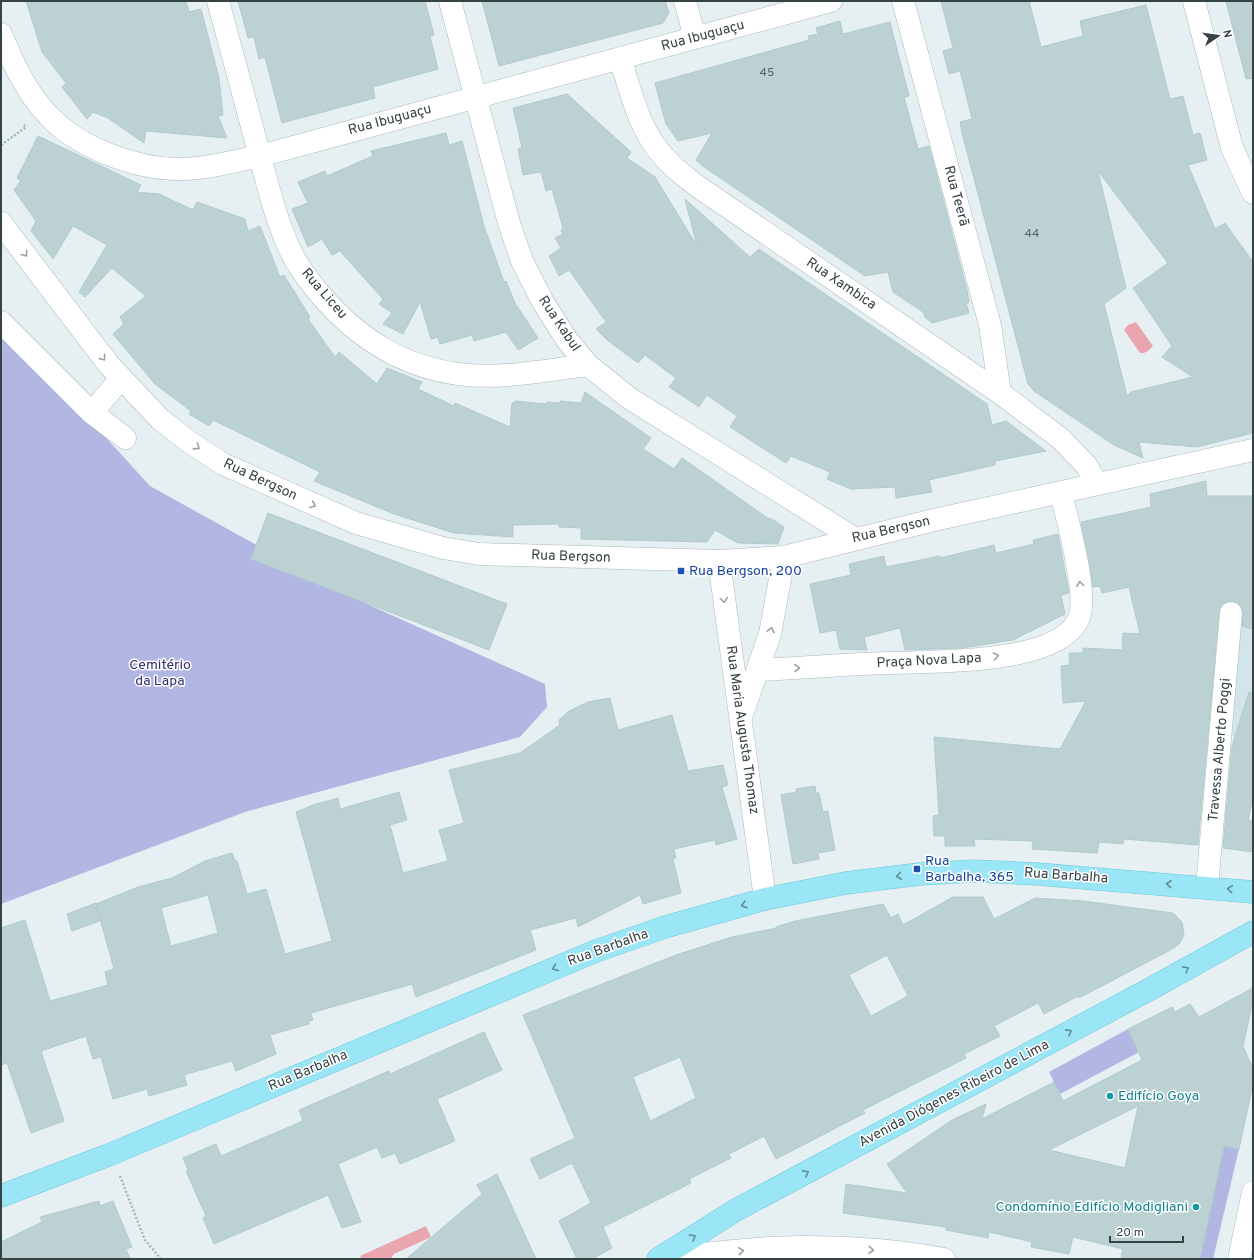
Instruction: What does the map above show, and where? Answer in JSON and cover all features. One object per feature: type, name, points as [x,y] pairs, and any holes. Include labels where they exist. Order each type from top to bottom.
[{"type":"main road","name":"Rua Barbalha","points":[[1,1196],[111,1154],[596,951],[665,927],[765,898],[846,883],[920,874],[974,871],[1037,874],[1253,892]]},
{"type":"main road","name":"Avenida Diógenes Ribeiro de Lima","points":[[659,1258],[736,1210],[1145,992],[1253,932]]},
{"type":"street","name":"Rua Liceu","points":[[218,1],[268,190],[291,252],[308,279],[326,301],[371,342],[396,356],[417,365],[459,374],[506,374],[588,365]]},
{"type":"street","name":"Rua Kabul","points":[[450,1],[508,223],[522,261],[543,302],[566,340],[588,365],[629,398],[854,538]]},
{"type":"street","points":[[685,1],[695,38]]},
{"type":"street","name":"Rua Ibuguaçu","points":[[1,34],[12,61],[29,91],[48,116],[94,148],[128,163],[162,169],[184,169],[212,166],[260,156],[832,1]]},
{"type":"street","name":"Rua Teerã","points":[[903,1],[990,325],[1000,393]]},
{"type":"street","points":[[1194,1],[1232,148],[1253,193]]},
{"type":"street","name":"Rua Xambica","points":[[620,58],[644,128],[664,157],[678,171],[697,186],[1000,393],[1061,439],[1086,465],[1097,484]]},
{"type":"street","name":"Rua Bergson","points":[[1,223],[109,365],[160,419],[188,442],[223,464],[356,523],[443,548],[479,554],[719,561],[784,557],[854,538],[1253,450]]},
{"type":"street","points":[[1,322],[92,412],[125,438]]},
{"type":"street","points":[[92,412],[121,378]]},
{"type":"street","name":"Praça Nova Lapa","points":[[758,670],[891,663],[939,663],[986,658],[1031,650],[1060,640],[1072,630],[1079,620],[1082,604],[1079,580],[1061,492]]},
{"type":"street","points":[[740,720],[770,634],[784,557]]},
{"type":"street","name":"Rua Maria Augusta Thomaz","points":[[719,561],[765,898]]},
{"type":"street","name":"Travessa Alberto Poggi","points":[[1207,887],[1231,613]]},
{"type":"street","points":[[1239,1259],[1253,1192]]},
{"type":"street","points":[[659,1258],[799,1247],[855,1249],[918,1254],[944,1259]]},
{"type":"path","points":[[1,145],[26,127],[22,122]]},
{"type":"path","points":[[111,1154],[145,1240],[161,1259]]},
{"type":"shaded area","points":[[1136,322],[1153,346],[1144,353],[1140,353],[1124,330],[1128,325]]},
{"type":"shaded area","points":[[1253,562],[1253,740],[1230,736],[1242,602]]},
{"type":"shaded area","points":[[426,1226],[431,1237],[394,1254],[391,1259],[362,1259],[360,1256]]},
{"type":"green space","name":"Cemitério da Lapa","points":[[1,320],[14,337],[150,486],[347,595],[545,684],[547,707],[520,737],[245,812],[1,904]]},
{"type":"green space","points":[[1128,1029],[1139,1052],[1060,1094],[1049,1072]]},
{"type":"green space","points":[[1224,1145],[1239,1149],[1213,1259],[1200,1259]]},
{"type":"building","points":[[26,1],[186,1],[189,12],[201,9],[219,78],[223,115],[218,116],[227,138],[146,131],[144,143],[108,118],[93,112],[87,119],[62,87],[66,83],[42,52]]},
{"type":"building","points":[[238,1],[425,1],[434,35],[430,36],[438,69],[373,87],[375,98],[282,123],[265,57],[259,59],[254,37],[248,38]]},
{"type":"building","points":[[482,1],[665,1],[669,13],[663,23],[499,66]]},
{"type":"building","points":[[941,1],[1029,1],[1041,47],[1083,36],[1080,21],[1146,5],[1170,99],[1183,96],[1193,135],[1200,133],[1207,160],[1188,165],[1215,229],[1225,223],[1253,262],[1253,433],[1197,447],[1139,442],[1143,458],[1114,445],[1034,391],[1028,384],[963,137],[960,122],[972,119],[960,71],[949,74],[943,51],[953,48]],"holes":[[[1098,171],[1168,263],[1133,288],[1172,346],[1162,357],[1193,377],[1131,392],[1127,396],[1104,304],[1126,288]]]},
{"type":"building","points":[[1226,1],[1253,1],[1253,78],[1246,79]]},
{"type":"building","points":[[840,21],[843,34],[890,22],[909,96],[904,97],[918,149],[929,146],[967,290],[969,302],[966,303],[969,313],[932,323],[925,317],[923,312],[893,292],[888,272],[865,276],[704,167],[696,160],[712,133],[678,141],[666,124],[655,83],[809,40],[808,36],[818,34],[816,28]]},
{"type":"building","points":[[567,94],[631,152],[627,158],[655,177],[697,246],[685,199],[750,257],[759,249],[987,404],[992,425],[1006,421],[1046,451],[995,461],[995,465],[929,480],[932,492],[896,498],[895,487],[851,489],[827,479],[830,472],[791,456],[786,463],[730,427],[737,416],[707,395],[699,407],[669,387],[676,378],[645,355],[638,363],[607,340],[596,329],[606,322],[569,270],[559,276],[549,256],[561,248],[555,238],[563,234],[561,230],[563,228],[552,189],[546,191],[541,172],[523,175],[518,149],[522,148],[513,108]]},
{"type":"building","points":[[446,133],[449,145],[462,141],[484,226],[504,282],[506,281],[515,303],[538,338],[518,350],[506,332],[474,341],[472,335],[440,344],[438,337],[431,339],[420,302],[403,334],[383,324],[392,313],[379,304],[383,299],[340,251],[332,255],[322,239],[308,247],[292,209],[308,203],[298,182],[325,171],[327,176],[373,156],[371,151]]},
{"type":"building","points":[[38,136],[141,185],[137,192],[159,194],[193,210],[197,202],[245,219],[248,231],[260,226],[280,277],[284,275],[310,317],[308,319],[335,357],[339,352],[377,384],[387,368],[422,382],[418,389],[454,406],[455,403],[510,427],[512,403],[515,403],[515,401],[546,404],[547,402],[560,403],[560,401],[581,403],[585,392],[651,438],[643,449],[674,469],[682,458],[769,519],[770,518],[784,527],[778,544],[738,543],[715,530],[707,542],[581,539],[581,528],[559,527],[559,524],[513,525],[513,537],[454,533],[394,514],[314,481],[320,472],[213,420],[209,426],[189,414],[191,411],[155,384],[113,334],[124,324],[120,317],[146,296],[112,268],[85,297],[79,292],[107,245],[73,226],[53,259],[31,231],[36,221],[14,190],[21,180],[17,178]]},
{"type":"building","points":[[1206,481],[1207,496],[1253,496],[1253,629],[1242,626],[1242,608],[1238,603],[1232,601],[1226,602],[1221,606],[1219,612],[1198,845],[1124,839],[1123,844],[1099,842],[1097,853],[1032,849],[1033,841],[974,839],[975,846],[945,846],[945,836],[934,836],[933,816],[939,815],[934,737],[1060,749],[1086,701],[1063,703],[1061,666],[1070,665],[1069,653],[1083,653],[1083,648],[1122,650],[1123,633],[1140,634],[1129,587],[1102,593],[1100,586],[1093,587],[1081,522],[1151,507],[1150,494]]},
{"type":"building","points":[[268,513],[507,604],[489,650],[251,559]]},
{"type":"building","points":[[1058,534],[1069,593],[1061,595],[1065,614],[1013,640],[963,648],[905,650],[900,628],[864,637],[867,650],[840,649],[836,630],[820,633],[810,584],[851,575],[849,564],[884,556],[886,567],[940,556],[940,558],[994,545],[996,553],[1034,544],[1033,540]]},
{"type":"building","points":[[1249,692],[1253,693],[1253,797],[1248,820],[1253,821],[1253,852],[1223,848],[1232,746]]},
{"type":"building","points":[[610,698],[618,730],[672,715],[688,771],[723,765],[728,785],[722,787],[737,839],[716,845],[715,840],[674,849],[676,858],[673,859],[681,893],[643,904],[640,895],[578,927],[576,918],[530,930],[536,950],[416,997],[412,984],[311,1013],[313,1020],[309,1021],[309,1024],[270,1035],[276,1054],[236,1071],[232,1061],[187,1074],[184,1075],[187,1085],[149,1096],[147,1089],[113,1099],[101,1057],[93,1059],[86,1036],[41,1051],[64,1121],[31,1133],[7,1063],[1,1065],[1,928],[25,920],[50,1001],[108,985],[105,972],[114,969],[96,904],[138,887],[172,878],[205,861],[232,853],[235,861],[237,861],[247,894],[266,889],[285,954],[332,941],[296,812],[316,804],[338,798],[340,809],[399,792],[407,820],[390,825],[403,873],[448,861],[439,830],[464,823],[449,770],[520,753],[560,725],[559,720],[569,711],[588,702]],"holes":[[[208,895],[218,933],[171,946],[161,908]]]},
{"type":"building","points":[[815,786],[816,793],[819,793],[823,812],[828,811],[835,850],[818,853],[819,859],[793,864],[781,795],[796,792],[796,789]]},
{"type":"building","points":[[953,897],[983,897],[994,919],[1035,898],[1083,901],[1173,913],[1182,922],[1184,935],[1180,943],[1174,948],[1079,998],[1078,996],[1044,1014],[1038,1003],[994,1026],[1000,1036],[964,1054],[966,1058],[863,1110],[865,1113],[776,1159],[764,1136],[729,1154],[731,1158],[689,1179],[691,1183],[603,1227],[612,1248],[592,1259],[577,1259],[559,1221],[591,1203],[572,1163],[540,1179],[530,1159],[575,1138],[523,1015],[676,955],[732,937],[776,928],[795,921],[883,904],[891,918],[898,914],[903,925]],"holes":[[[887,955],[908,996],[871,1016],[849,975]],[[680,1057],[696,1098],[650,1121],[633,1077]]]},
{"type":"building","points":[[96,903],[100,921],[72,931],[67,914]]},
{"type":"building","points":[[1253,988],[1253,1001],[1243,1046],[1253,1069],[1253,1084],[1239,1149],[1224,1146],[1200,1259],[1121,1259],[1123,1249],[1073,1237],[1069,1254],[1031,1247],[1032,1242],[989,1232],[988,1238],[946,1230],[946,1227],[843,1213],[846,1184],[907,1193],[887,1164],[952,1120],[986,1104],[982,1119],[1054,1082],[1063,1101],[1142,1060],[1128,1029],[1172,1007],[1175,1012],[1190,1004],[1199,1017]],"holes":[[[1138,1106],[1125,1168],[1049,1150]]]},
{"type":"building","points":[[484,1032],[502,1070],[437,1099],[455,1141],[400,1164],[395,1153],[382,1158],[377,1147],[338,1164],[361,1222],[342,1228],[328,1195],[214,1244],[203,1218],[206,1216],[186,1171],[188,1170],[183,1158],[216,1144],[221,1156],[303,1121],[299,1110],[389,1071],[390,1074]]},
{"type":"building","points":[[497,1174],[536,1259],[406,1259],[482,1194],[477,1185]]},
{"type":"building","points":[[99,1201],[100,1206],[113,1201],[132,1247],[126,1249],[130,1259],[1,1259],[1,1242],[42,1222],[40,1217]]},
{"type":"place","name":"Rua Bergson, 200","points":[[681,571]]},
{"type":"place","name":"Rua Barbalha, 365","points":[[917,869]]},
{"type":"place","name":"Edifício Goya","points":[[1110,1096]]},
{"type":"place","name":"Condomínio Edifício Modigliani","points":[[1196,1207]]}]
